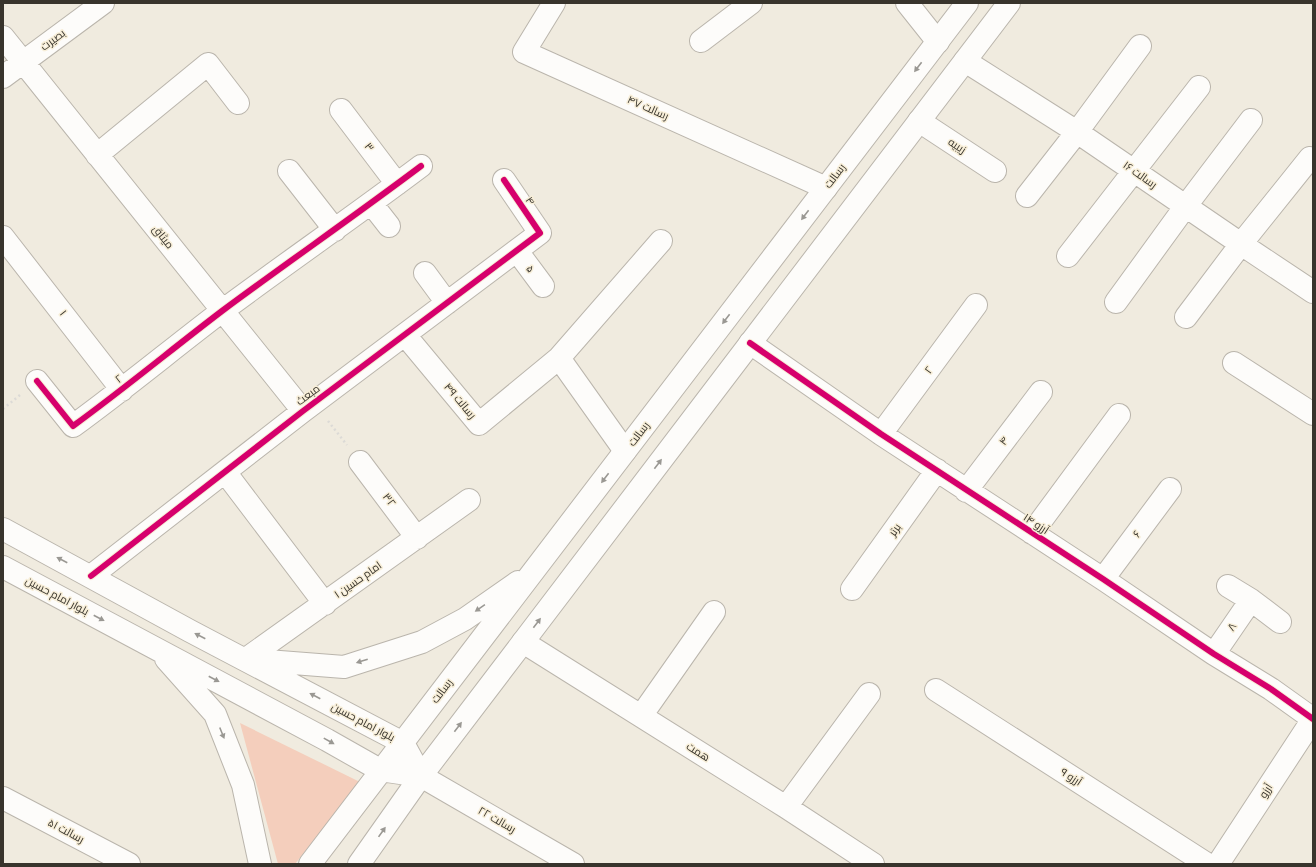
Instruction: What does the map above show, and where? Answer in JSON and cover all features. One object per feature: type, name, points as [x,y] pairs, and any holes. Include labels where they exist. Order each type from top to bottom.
[{"type":"street","name":"بصیرت","points":[[3,77],[103,3]]},
{"type":"street","name":"رسالت ۴۷","points":[[554,3],[524,52],[826,188]]},
{"type":"street","points":[[700,41],[751,3]]},
{"type":"street","points":[[907,3],[938,42]]},
{"type":"street","name":"رسالت","points":[[310,864],[380,770],[403,743],[967,3]]},
{"type":"street","points":[[359,864],[421,776],[1009,3]]},
{"type":"street","name":"میثاق","points":[[3,37],[222,312],[308,407]]},
{"type":"street","points":[[1027,196],[1077,132],[1140,46]]},
{"type":"street","name":"رسالت ۱۶","points":[[965,61],[1077,132],[1185,207],[1313,292]]},
{"type":"street","points":[[97,154],[208,64],[238,102]]},
{"type":"street","points":[[1068,256],[1199,87]]},
{"type":"street","name":"۳","points":[[341,110],[397,184]]},
{"type":"street","points":[[1116,302],[1251,120]]},
{"type":"street","name":"زیبیه","points":[[919,121],[995,171]]},
{"type":"street","points":[[1186,317],[1241,244],[1310,158]]},
{"type":"street","name":"۲","points":[[37,381],[73,426],[222,312],[421,166]]},
{"type":"street","points":[[289,171],[334,230]]},
{"type":"street","name":"۴","points":[[504,180],[540,233]]},
{"type":"street","points":[[371,203],[389,226]]},
{"type":"street","name":"مبعث","points":[[91,576],[308,407],[540,233]]},
{"type":"street","name":"۱","points":[[3,236],[122,390]]},
{"type":"street","name":"رسالت ۴۹","points":[[405,335],[479,424],[559,358],[661,241]]},
{"type":"street","name":"۵","points":[[516,251],[543,286]]},
{"type":"street","points":[[425,273],[447,303]]},
{"type":"street","name":"۲","points":[[881,434],[976,305]]},
{"type":"street","name":"۱۴ آرزو","points":[[750,343],[966,491],[1103,579],[1313,719]]},
{"type":"street","points":[[559,358],[625,451]]},
{"type":"street","points":[[1234,363],[1313,414]]},
{"type":"street","name":"۴","points":[[966,491],[1041,392]]},
{"type":"street","points":[[1032,533],[1119,415]]},
{"type":"street","name":"۳۲","points":[[360,462],[417,538]]},
{"type":"street","name":"برتر","points":[[852,589],[937,470]]},
{"type":"street","points":[[225,472],[325,604]]},
{"type":"street","name":"۶","points":[[1103,579],[1170,489]]},
{"type":"street","name":"امام حسین ۱","points":[[246,659],[469,500]]},
{"type":"street","name":"بلوار امام حسین","points":[[3,529],[190,631],[246,659],[403,743],[421,776]]},
{"type":"street","name":"بلوار امام حسین","points":[[3,567],[327,740],[380,770],[421,776]]},
{"type":"street","points":[[246,659],[344,667],[422,642],[465,619],[535,569]]},
{"type":"street","points":[[1228,586],[1251,600],[1280,622]]},
{"type":"street","name":"۸","points":[[1214,654],[1251,600]]},
{"type":"street","points":[[641,716],[714,612]]},
{"type":"street","name":"همت","points":[[523,642],[786,807],[873,864]]},
{"type":"street","points":[[155,648],[215,714],[243,785],[260,864]]},
{"type":"street","name":"۹ آرزو","points":[[936,690],[1207,864]]},
{"type":"street","points":[[786,807],[869,694]]},
{"type":"street","name":"آرزو","points":[[1218,864],[1313,719]]},
{"type":"street","name":"رسالت ۲۲","points":[[421,776],[573,864]]},
{"type":"street","name":"رسالت ۵۱","points":[[3,798],[129,864]]},
{"type":"path","points":[[308,407],[360,462]]},
{"type":"shaded area","points":[[240,723],[360,782],[295,864],[278,864]]},
{"type":"cycle path","points":[[37,381],[73,426],[222,311],[421,166]]},
{"type":"cycle path","points":[[91,576],[303,411],[540,233],[504,180]]},
{"type":"cycle path","points":[[750,343],[881,434],[1103,579],[1214,654],[1271,689],[1313,719]]}]
